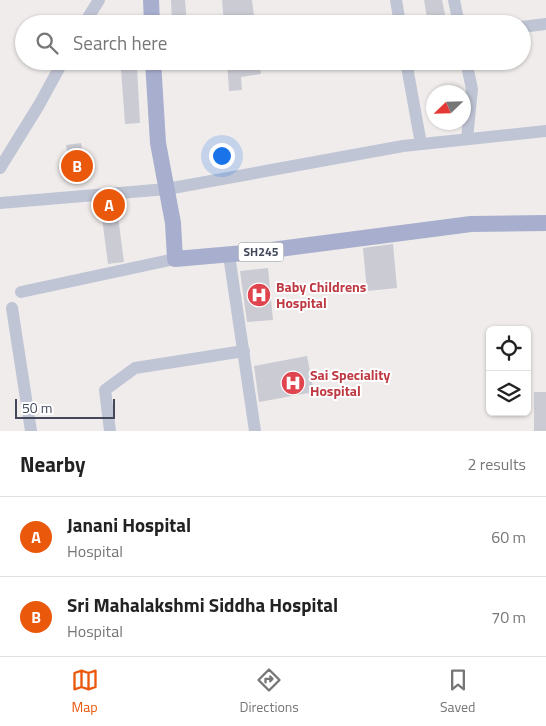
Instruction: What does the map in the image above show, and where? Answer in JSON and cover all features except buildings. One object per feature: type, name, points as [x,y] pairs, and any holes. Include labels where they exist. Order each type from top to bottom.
[{"type":"main road","points":[[151,0],[152,15]]},
{"type":"main road","points":[[154,70],[158,143],[173,223],[175,259]]},
{"type":"main road","name":"SH245","points":[[175,259],[256,252],[470,224],[546,223]]},
{"type":"street","points":[[90,15],[99,0]]},
{"type":"street","points":[[396,0],[398,15]]},
{"type":"street","points":[[454,0],[457,15]]},
{"type":"street","points":[[531,26],[546,24]]},
{"type":"street","points":[[0,168],[59,70]]},
{"type":"street","points":[[408,70],[421,144]]},
{"type":"street","points":[[467,139],[472,89],[468,70]]},
{"type":"street","points":[[0,203],[167,189],[403,146],[546,131]]},
{"type":"street","points":[[229,254],[255,431]]},
{"type":"street","points":[[21,292],[175,259]]},
{"type":"street","points":[[12,308],[30,431]]},
{"type":"street","points":[[110,431],[105,390],[135,368],[244,351]]},
{"type":"place","name":"Sri Mahalakshmi Siddha Hospital","points":[[77,166]]},
{"type":"place","name":"Janani Hospital","points":[[109,205]]},
{"type":"place","name":"Baby Childrens Hospital","points":[[259,295]]},
{"type":"place","name":"Sai Speciality Hospital","points":[[293,383]]}]
